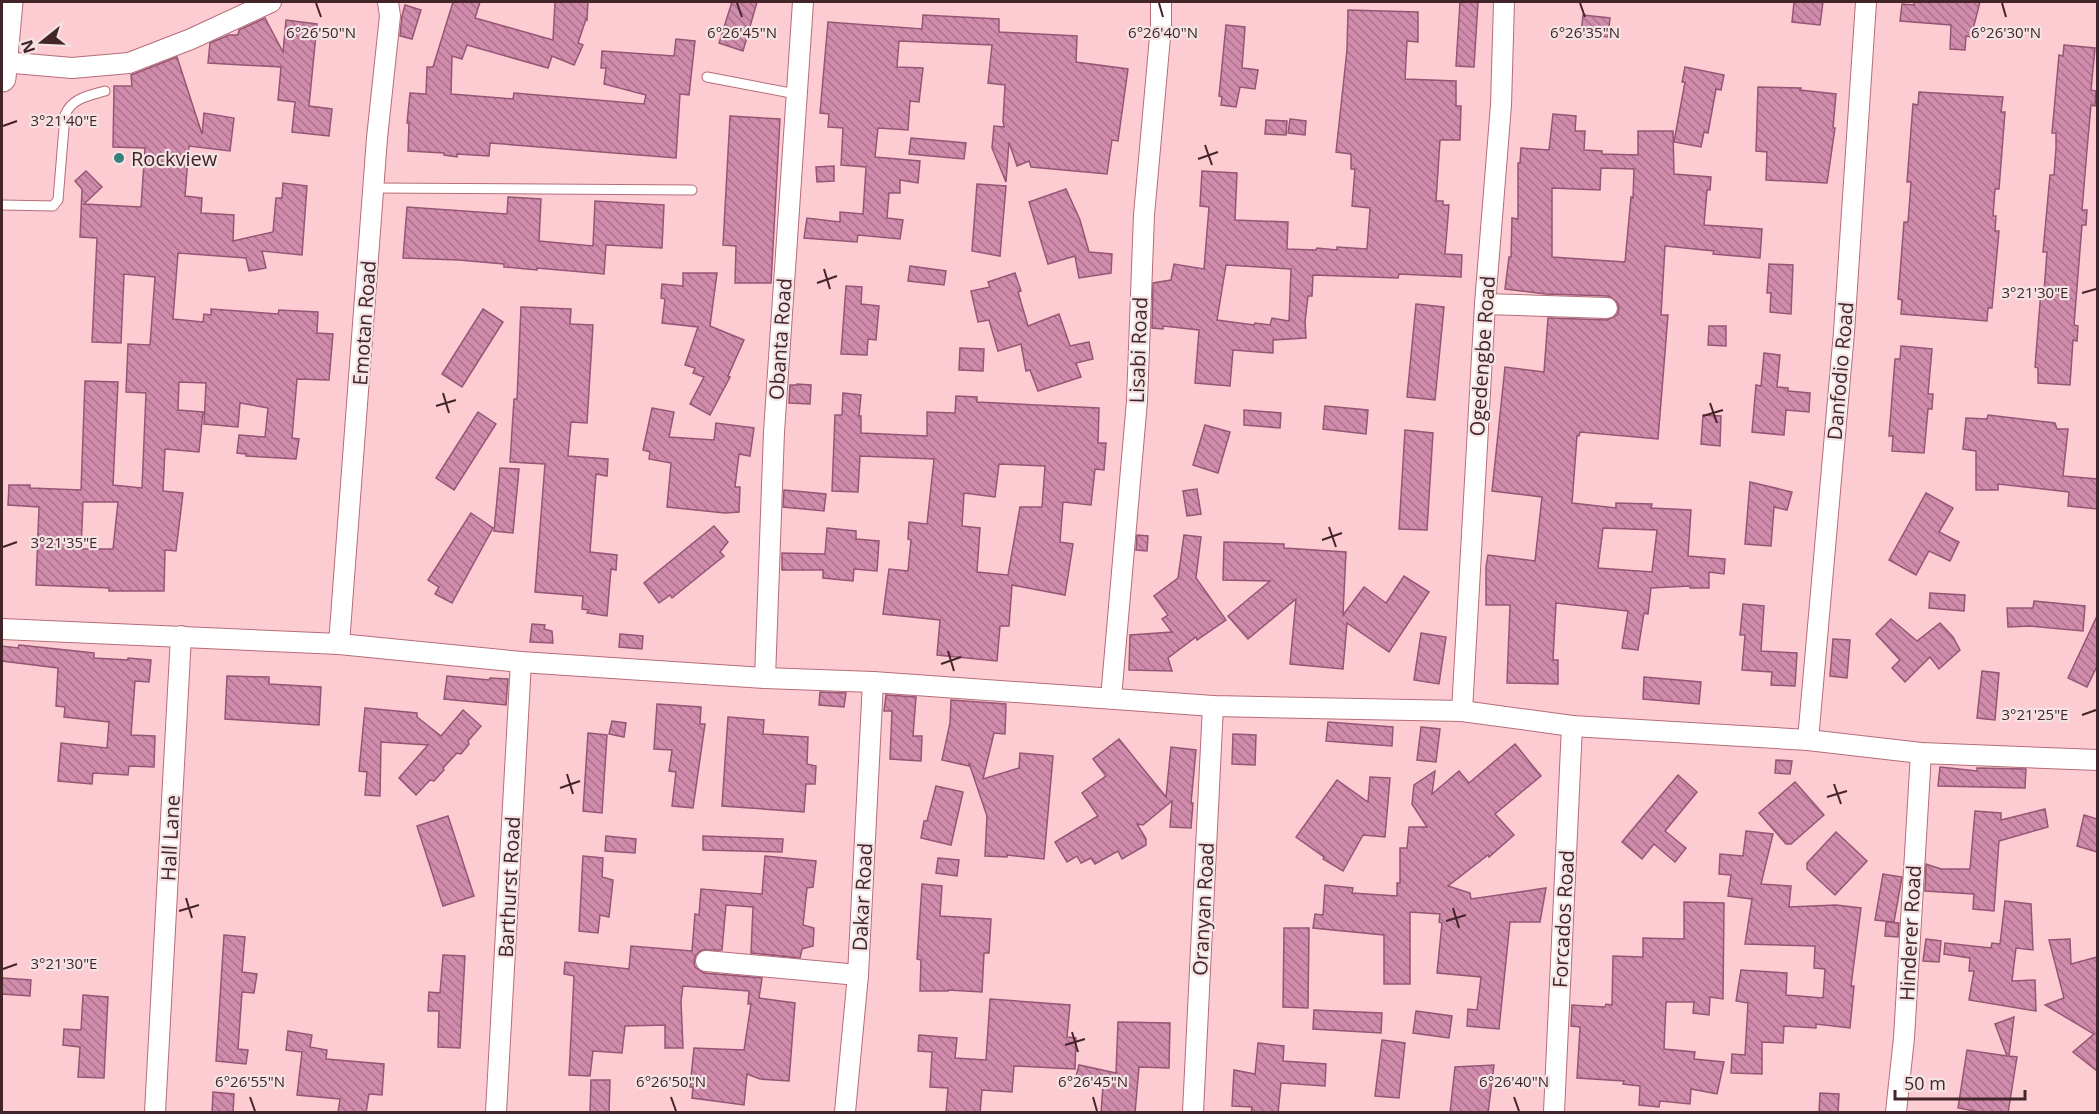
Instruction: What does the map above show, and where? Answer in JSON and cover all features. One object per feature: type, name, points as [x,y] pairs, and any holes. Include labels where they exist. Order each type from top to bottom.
[{"type":"street","points":[[9,2],[2,70],[72,68],[129,63],[191,39],[271,2]]},
{"type":"street","name":"Emotan Road","points":[[339,644],[377,138],[390,16],[388,2]]},
{"type":"street","name":"Obanta Road","points":[[765,678],[774,432],[803,2]]},
{"type":"street","name":"Lisabi Road","points":[[1112,698],[1137,401],[1144,215],[1161,26],[1161,2]]},
{"type":"street","name":"Ogedengbe Road","points":[[1462,711],[1485,304],[1501,105],[1504,2]]},
{"type":"street","name":"Danfodio Road","points":[[1808,740],[1843,344],[1866,2]]},
{"type":"street","points":[[1485,304],[1607,308]]},
{"type":"street","points":[[2,628],[339,644],[521,662],[765,678],[873,682],[1213,705],[1462,711],[1572,726],[1808,740],[1921,753],[2097,760]]},
{"type":"street","name":"Hall Lane","points":[[155,1113],[181,636]]},
{"type":"street","name":"Barthurst Road","points":[[496,1113],[521,662]]},
{"type":"street","name":"Dakar Road","points":[[845,1113],[858,975],[873,682]]},
{"type":"street","name":"Oranyan Road","points":[[1193,1113],[1213,705]]},
{"type":"street","name":"Forcados Road","points":[[1554,1113],[1572,726]]},
{"type":"street","name":"Hinderer Road","points":[[1896,1113],[1904,1038],[1921,753]]},
{"type":"street","points":[[706,961],[858,975]]},
{"type":"lane","points":[[707,77],[796,94]]},
{"type":"lane","points":[[2,205],[53,206],[58,200],[65,115],[78,99],[105,91]]},
{"type":"lane","points":[[374,188],[692,190]]},
{"type":"building","points":[[453,2],[480,2],[475,18],[553,40],[555,2],[588,2],[587,20],[578,43],[583,45],[574,65],[552,56],[548,68],[467,45],[462,59],[452,56],[451,94],[513,99],[514,93],[644,104],[646,95],[604,84],[606,68],[601,68],[602,51],[674,56],[676,39],[695,41],[689,95],[680,94],[676,158],[490,143],[489,156],[457,154],[457,157],[444,155],[444,153],[408,151],[409,123],[407,123],[410,93],[426,94],[427,67],[433,67]]},
{"type":"building","points":[[732,2],[757,2],[743,51],[719,43]]},
{"type":"building","points":[[1460,2],[1478,2],[1474,67],[1456,66]]},
{"type":"building","points":[[1794,2],[1823,2],[1820,25],[1792,22]]},
{"type":"building","points":[[1914,2],[1980,2],[1971,37],[1966,36],[1965,50],[1950,49],[1951,25],[1900,21],[1902,4],[1914,5]]},
{"type":"building","points":[[405,5],[421,10],[412,39],[400,36]]},
{"type":"building","points":[[1348,10],[1418,12],[1418,42],[1407,41],[1405,79],[1456,81],[1456,106],[1461,106],[1460,140],[1440,140],[1436,201],[1443,201],[1443,205],[1449,205],[1445,254],[1462,255],[1461,277],[1399,274],[1398,278],[1313,275],[1312,296],[1308,296],[1305,322],[1306,338],[1273,340],[1273,353],[1233,350],[1230,386],[1195,383],[1199,330],[1163,326],[1163,329],[1152,328],[1153,283],[1171,280],[1174,264],[1204,269],[1209,207],[1200,206],[1202,171],[1237,173],[1235,220],[1288,222],[1287,249],[1337,250],[1337,247],[1367,249],[1370,208],[1352,206],[1355,169],[1351,169],[1351,154],[1336,152],[1347,50]],"holes":[[[1226,265],[1291,269],[1289,321],[1272,318],[1270,325],[1255,323],[1254,325],[1217,320]]]},
{"type":"building","points":[[923,15],[999,19],[999,32],[1077,36],[1076,62],[1128,69],[1118,141],[1112,140],[1107,174],[1031,167],[1029,161],[1017,166],[1009,142],[1006,182],[992,148],[994,126],[1004,127],[1005,85],[988,83],[992,45],[899,41],[897,67],[923,68],[919,102],[910,101],[908,130],[878,128],[875,157],[920,161],[918,183],[900,180],[900,193],[889,193],[887,218],[903,220],[900,239],[858,235],[857,242],[804,238],[807,218],[840,222],[840,212],[863,214],[866,167],[841,165],[843,128],[828,127],[829,114],[820,113],[828,22],[922,29]]},
{"type":"building","points":[[1583,15],[1610,18],[1608,37],[1581,34]]},
{"type":"building","points":[[265,18],[283,52],[286,20],[317,24],[309,106],[332,109],[329,136],[292,132],[295,102],[278,100],[281,67],[208,63],[210,43],[229,35],[238,35],[239,30]]},
{"type":"building","points":[[1226,25],[1245,27],[1242,68],[1258,70],[1255,89],[1240,87],[1236,107],[1221,105],[1222,97],[1219,96]]},
{"type":"building","points":[[2064,45],[2095,48],[2091,90],[2096,91],[2095,106],[2091,105],[2087,150],[2082,210],[2087,210],[2086,225],[2082,225],[2074,325],[2078,326],[2077,341],[2073,340],[2070,385],[2038,383],[2038,368],[2035,367],[2041,290],[2044,291],[2047,252],[2043,252],[2050,175],[2054,175],[2056,133],[2052,133],[2059,55],[2063,56]]},
{"type":"building","points":[[177,57],[202,134],[204,113],[234,118],[230,151],[189,146],[185,196],[202,198],[201,213],[234,215],[233,241],[273,232],[276,198],[282,198],[283,183],[307,186],[302,255],[262,251],[266,268],[249,271],[246,258],[178,253],[173,319],[203,322],[204,314],[211,315],[211,309],[278,314],[279,310],[318,312],[317,333],[333,334],[329,380],[297,379],[292,438],[299,439],[296,459],[246,456],[246,454],[237,453],[239,435],[265,437],[268,408],[240,403],[238,427],[204,424],[206,383],[179,382],[178,410],[203,412],[199,452],[165,449],[163,491],[183,493],[176,551],[165,550],[164,591],[109,591],[109,588],[36,585],[39,507],[8,505],[9,485],[81,490],[85,381],[118,382],[113,485],[142,488],[146,393],[126,392],[128,344],[150,345],[155,277],[124,274],[121,343],[92,342],[97,238],[80,237],[82,189],[75,181],[86,171],[102,187],[84,204],[141,207],[145,148],[113,147],[114,86],[132,86],[131,75]],"holes":[[[83,502],[118,502],[113,549],[81,549]]]},
{"type":"building","points":[[1685,67],[1724,75],[1721,90],[1716,89],[1708,133],[1704,132],[1701,147],[1674,142],[1685,82],[1682,82]]},
{"type":"building","points":[[1758,87],[1801,88],[1800,90],[1836,94],[1833,128],[1835,128],[1827,183],[1766,180],[1767,152],[1756,151]]},
{"type":"building","points":[[1919,92],[2003,97],[2001,112],[2005,112],[1999,189],[1995,189],[1993,216],[1996,216],[1995,231],[1999,231],[1992,308],[1988,308],[1987,321],[1901,314],[1902,300],[1898,299],[1904,222],[1908,222],[1911,182],[1907,182],[1913,104],[1918,105]]},
{"type":"building","points":[[1553,114],[1576,116],[1575,131],[1585,131],[1584,150],[1602,151],[1602,154],[1638,155],[1638,131],[1673,131],[1674,174],[1711,177],[1710,190],[1707,190],[1704,225],[1762,229],[1760,258],[1713,254],[1714,251],[1665,246],[1661,315],[1668,315],[1658,439],[1580,432],[1577,436],[1572,503],[1616,508],[1616,503],[1652,504],[1651,508],[1691,510],[1688,556],[1725,559],[1724,574],[1709,572],[1709,588],[1690,588],[1690,586],[1651,588],[1648,614],[1644,613],[1638,650],[1622,648],[1628,611],[1556,603],[1553,660],[1558,660],[1558,684],[1507,683],[1510,605],[1486,605],[1488,555],[1535,561],[1542,497],[1492,491],[1505,367],[1544,372],[1548,318],[1607,320],[1617,315],[1619,309],[1617,302],[1608,296],[1546,294],[1505,289],[1509,257],[1511,257],[1512,218],[1518,219],[1518,163],[1520,163],[1521,148],[1549,150]],"holes":[[[1601,168],[1634,169],[1625,262],[1552,257],[1552,188],[1600,190]],[[1603,528],[1657,530],[1652,572],[1598,568]]]},
{"type":"building","points":[[730,116],[780,119],[771,283],[735,283],[736,246],[723,245]]},
{"type":"building","points":[[1290,119],[1306,121],[1305,135],[1288,133]]},
{"type":"building","points":[[1266,120],[1287,121],[1286,135],[1265,134]]},
{"type":"building","points":[[911,138],[966,143],[964,159],[909,154]]},
{"type":"building","points":[[834,166],[834,181],[817,182],[816,167]]},
{"type":"building","points":[[977,184],[1006,186],[1000,256],[972,251]]},
{"type":"building","points":[[1066,189],[1080,220],[1089,252],[1112,254],[1111,273],[1079,278],[1075,256],[1048,264],[1029,202]]},
{"type":"building","points":[[508,197],[541,199],[539,241],[593,246],[595,201],[664,205],[662,248],[606,245],[604,274],[504,267],[504,264],[459,260],[403,258],[407,207],[507,214]]},
{"type":"building","points":[[1769,264],[1793,265],[1791,314],[1770,312],[1771,293],[1767,293]]},
{"type":"building","points":[[910,266],[946,271],[944,285],[908,281]]},
{"type":"building","points":[[683,273],[717,273],[710,326],[744,340],[728,376],[730,377],[710,415],[690,404],[704,377],[693,373],[695,368],[685,365],[698,327],[662,323],[665,299],[661,298],[662,284],[683,286]]},
{"type":"building","points":[[1015,273],[1028,326],[1059,314],[1070,346],[1089,342],[1093,359],[1076,363],[1081,377],[1038,391],[1030,370],[1026,371],[1021,344],[998,351],[989,320],[978,322],[971,291],[990,287],[988,282]]},
{"type":"building","points":[[846,286],[862,287],[861,304],[879,306],[876,340],[868,339],[867,355],[841,354]]},
{"type":"building","points":[[1416,304],[1444,307],[1435,400],[1407,397]]},
{"type":"building","points":[[521,307],[571,309],[570,324],[593,325],[587,423],[571,422],[568,456],[608,459],[607,476],[596,474],[590,552],[617,555],[616,570],[611,569],[607,616],[587,613],[589,610],[582,609],[583,596],[535,592],[545,464],[510,462],[514,399],[517,399]]},
{"type":"building","points":[[483,309],[503,322],[462,387],[442,374]]},
{"type":"building","points":[[1709,326],[1726,326],[1726,346],[1708,345]]},
{"type":"building","points":[[1901,346],[1932,349],[1928,394],[1933,394],[1932,409],[1928,409],[1924,453],[1892,451],[1893,436],[1889,436],[1895,359],[1900,359]]},
{"type":"building","points":[[960,348],[984,349],[983,371],[959,370]]},
{"type":"building","points":[[1764,353],[1780,355],[1777,387],[1788,388],[1788,391],[1810,393],[1809,412],[1786,410],[1784,435],[1752,432],[1756,385],[1761,386]]},
{"type":"building","points":[[790,385],[811,385],[810,404],[789,403]]},
{"type":"building","points":[[843,393],[861,395],[859,416],[861,416],[861,433],[927,436],[927,412],[955,413],[956,396],[977,397],[977,402],[1099,408],[1098,443],[1106,443],[1104,470],[1095,469],[1091,505],[1063,502],[1060,542],[1073,544],[1065,595],[1012,585],[1009,626],[1000,626],[997,661],[937,655],[940,620],[883,614],[889,569],[908,571],[911,540],[908,539],[909,522],[927,524],[934,459],[860,456],[858,492],[832,491],[835,415],[842,415]],"holes":[[[999,464],[1045,466],[1042,507],[1020,507],[1008,575],[977,572],[980,528],[962,526],[964,493],[995,497]]]},
{"type":"building","points":[[1325,406],[1368,410],[1366,434],[1323,429]]},
{"type":"building","points":[[652,408],[674,412],[669,437],[714,440],[716,423],[754,428],[750,456],[739,454],[735,487],[740,487],[739,512],[725,513],[667,507],[671,463],[649,459],[650,452],[643,450]]},
{"type":"building","points":[[1244,410],[1281,413],[1280,428],[1244,425]]},
{"type":"building","points":[[478,412],[496,424],[454,490],[436,478]]},
{"type":"building","points":[[1703,415],[1721,416],[1720,446],[1701,444]]},
{"type":"building","points":[[1988,415],[2055,423],[2057,429],[2068,429],[2063,476],[2097,479],[2097,509],[2068,506],[2069,492],[1998,484],[1998,490],[1976,490],[1976,451],[1963,449],[1966,418],[1987,419]]},
{"type":"building","points":[[1205,425],[1230,432],[1218,473],[1193,465]]},
{"type":"building","points":[[1405,430],[1433,433],[1427,530],[1399,529]]},
{"type":"building","points":[[500,468],[519,469],[513,533],[494,531]]},
{"type":"building","points":[[1750,482],[1792,492],[1787,510],[1774,507],[1771,546],[1745,544]]},
{"type":"building","points":[[1197,489],[1201,514],[1187,516],[1183,491]]},
{"type":"building","points":[[784,490],[826,494],[824,511],[783,507]]},
{"type":"building","points":[[1926,493],[1953,508],[1939,532],[1959,542],[1950,561],[1929,551],[1916,575],[1889,560]]},
{"type":"building","points":[[471,513],[493,528],[452,603],[435,594],[439,587],[428,580]]},
{"type":"building","points":[[714,526],[728,542],[720,552],[724,556],[672,598],[670,595],[659,603],[644,583]]},
{"type":"building","points":[[827,528],[856,531],[856,539],[879,541],[877,571],[854,569],[853,581],[823,578],[823,570],[782,570],[782,553],[825,554]]},
{"type":"building","points":[[1137,535],[1148,536],[1147,551],[1136,550]]},
{"type":"building","points":[[1184,535],[1201,537],[1196,578],[1226,620],[1197,640],[1196,637],[1168,658],[1172,671],[1129,670],[1130,635],[1172,632],[1162,619],[1168,615],[1154,596],[1178,578]]},
{"type":"building","points":[[1224,542],[1284,544],[1284,548],[1346,552],[1343,615],[1364,587],[1386,603],[1404,576],[1429,592],[1389,652],[1347,623],[1343,669],[1290,664],[1296,599],[1248,639],[1228,616],[1270,581],[1223,580]]},
{"type":"building","points":[[1930,593],[1965,595],[1964,611],[1929,608]]},
{"type":"building","points":[[2034,601],[2085,606],[2083,631],[2030,626],[2008,627],[2007,608],[2033,608]]},
{"type":"building","points":[[1743,604],[1764,606],[1761,651],[1797,653],[1795,686],[1771,685],[1772,672],[1742,670],[1745,635],[1740,635]]},
{"type":"building","points":[[2097,616],[2097,666],[2087,687],[2068,678]]},
{"type":"building","points":[[1891,619],[1917,641],[1940,623],[1953,637],[1960,650],[1939,669],[1930,657],[1905,682],[1892,668],[1900,660],[1876,634]]},
{"type":"building","points":[[532,624],[545,625],[544,629],[552,631],[553,643],[530,642]]},
{"type":"building","points":[[1421,633],[1446,637],[1439,684],[1414,680]]},
{"type":"building","points":[[620,634],[643,636],[642,649],[619,647]]},
{"type":"building","points":[[1833,639],[1850,640],[1847,678],[1830,676]]},
{"type":"building","points":[[19,645],[94,653],[94,658],[151,660],[149,682],[135,681],[131,735],[155,736],[154,767],[129,766],[128,775],[93,773],[92,784],[58,781],[61,743],[107,748],[109,722],[64,717],[65,707],[56,706],[58,668],[2,661],[2,646],[18,648]]},
{"type":"building","points":[[1982,671],[1999,673],[1995,720],[1977,718]]},
{"type":"building","points":[[227,676],[269,677],[269,684],[321,687],[319,725],[225,719]]},
{"type":"building","points":[[447,676],[489,680],[490,678],[508,679],[506,705],[444,699]]},
{"type":"building","points":[[1644,677],[1701,682],[1699,704],[1643,699]]},
{"type":"building","points":[[820,692],[846,693],[844,707],[819,705]]},
{"type":"building","points":[[886,695],[916,697],[913,736],[922,736],[921,761],[890,759],[892,711],[884,711]]},
{"type":"building","points":[[951,700],[1006,704],[1005,734],[994,733],[983,779],[1019,768],[1020,753],[1053,756],[1044,859],[1007,855],[1007,857],[985,856],[987,816],[969,763],[969,766],[942,760],[950,723]]},
{"type":"building","points":[[657,704],[701,707],[700,724],[705,724],[693,808],[672,806],[676,772],[669,771],[672,750],[654,749]]},
{"type":"building","points":[[365,708],[417,713],[417,717],[441,736],[463,710],[481,726],[468,741],[469,744],[461,754],[457,753],[434,781],[430,780],[416,795],[399,778],[428,745],[381,742],[380,796],[365,795],[367,772],[359,771]]},
{"type":"building","points":[[728,717],[764,720],[763,734],[808,737],[807,764],[816,766],[815,784],[806,784],[804,812],[722,806]]},
{"type":"building","points":[[612,721],[626,723],[624,737],[609,734]]},
{"type":"building","points":[[1328,722],[1393,727],[1392,746],[1326,741]]},
{"type":"building","points":[[1421,727],[1440,729],[1436,762],[1417,760]]},
{"type":"building","points":[[588,733],[607,735],[602,813],[583,811]]},
{"type":"building","points":[[1233,734],[1256,735],[1255,765],[1232,764]]},
{"type":"building","points":[[1119,739],[1166,797],[1171,747],[1196,750],[1191,828],[1170,827],[1172,801],[1143,825],[1137,824],[1146,839],[1146,845],[1122,859],[1118,851],[1095,864],[1091,858],[1081,863],[1077,856],[1067,862],[1055,842],[1098,816],[1082,793],[1106,776],[1093,759]]},
{"type":"building","points":[[1515,744],[1541,776],[1495,814],[1514,835],[1489,857],[1488,855],[1448,886],[1470,893],[1471,899],[1546,888],[1540,922],[1510,922],[1499,1029],[1467,1026],[1468,1009],[1477,1010],[1481,977],[1437,973],[1442,923],[1439,922],[1440,914],[1410,912],[1410,984],[1384,984],[1384,935],[1313,928],[1315,914],[1323,915],[1325,885],[1353,888],[1352,893],[1397,896],[1397,883],[1400,883],[1400,848],[1407,848],[1409,827],[1427,827],[1412,804],[1414,785],[1435,771],[1432,794],[1459,771],[1469,783]]},
{"type":"building","points":[[1776,760],[1792,761],[1790,774],[1775,773]]},
{"type":"building","points":[[1940,767],[1977,771],[1977,768],[2026,769],[2025,788],[1938,786]]},
{"type":"building","points":[[1678,775],[1697,792],[1665,831],[1686,848],[1675,862],[1654,844],[1642,859],[1622,842]]},
{"type":"building","points":[[1370,777],[1390,778],[1385,837],[1363,835],[1343,871],[1323,859],[1324,857],[1296,837],[1337,780],[1368,802]]},
{"type":"building","points":[[1795,782],[1824,815],[1791,844],[1786,844],[1759,813]]},
{"type":"building","points":[[936,786],[963,792],[951,845],[921,838],[924,821],[927,821]]},
{"type":"building","points":[[2045,809],[2048,827],[1999,841],[1994,911],[1973,909],[1974,894],[1925,891],[1926,864],[1941,869],[1970,869],[1975,811],[2001,813],[2001,820]]},
{"type":"building","points":[[2084,815],[2097,819],[2097,852],[2077,846]]},
{"type":"building","points":[[448,816],[474,896],[443,906],[417,826]]},
{"type":"building","points":[[1746,831],[1773,834],[1761,884],[1791,886],[1789,907],[1836,905],[1861,908],[1851,986],[1854,986],[1850,1028],[1816,1024],[1816,1028],[1784,1026],[1783,1043],[1762,1042],[1762,1074],[1731,1073],[1732,1054],[1745,1055],[1748,1003],[1736,1001],[1741,970],[1787,973],[1786,995],[1823,998],[1825,969],[1814,968],[1815,946],[1745,944],[1752,899],[1728,896],[1731,875],[1719,874],[1720,854],[1743,856]]},
{"type":"building","points":[[1836,832],[1867,861],[1835,895],[1807,869],[1807,863]]},
{"type":"building","points":[[606,836],[636,839],[635,853],[605,851]]},
{"type":"building","points":[[703,836],[783,839],[782,852],[703,850]]},
{"type":"building","points":[[583,856],[603,858],[602,877],[613,880],[609,917],[600,915],[598,933],[579,931]]},
{"type":"building","points":[[765,856],[816,861],[813,887],[807,888],[803,925],[814,928],[813,946],[802,949],[800,958],[751,953],[753,907],[726,905],[722,950],[702,950],[694,960],[695,967],[704,973],[762,978],[759,998],[795,1003],[789,1081],[760,1079],[747,1074],[744,1105],[692,1098],[693,1087],[690,1087],[694,1048],[744,1050],[751,1004],[748,1004],[749,991],[683,986],[681,1001],[683,1048],[665,1048],[665,1025],[625,1026],[622,1053],[593,1051],[590,1076],[569,1075],[574,976],[564,974],[565,962],[629,969],[631,946],[692,951],[695,914],[699,915],[701,889],[762,894]]},
{"type":"building","points":[[938,858],[959,860],[957,876],[936,873]]},
{"type":"building","points":[[1883,874],[1902,877],[1894,922],[1875,920]]},
{"type":"building","points":[[922,884],[942,886],[940,916],[991,919],[989,953],[984,953],[982,992],[920,991],[921,960],[917,959]]},
{"type":"building","points":[[2005,901],[2031,904],[2033,950],[2016,948],[2012,981],[2035,980],[2036,1011],[1969,1000],[1974,971],[1969,971],[1970,958],[1944,954],[1945,943],[1991,948],[1992,943],[2000,944]]},
{"type":"building","points":[[1684,902],[1724,903],[1723,999],[1710,997],[1709,1015],[1693,1013],[1694,1002],[1666,1002],[1664,1049],[1695,1052],[1694,1059],[1724,1062],[1717,1094],[1691,1089],[1690,1104],[1660,1101],[1659,1107],[1639,1105],[1640,1086],[1623,1084],[1624,1081],[1577,1078],[1580,1027],[1571,1026],[1572,1005],[1605,1007],[1606,1004],[1612,1005],[1613,956],[1643,957],[1643,938],[1684,939]]},
{"type":"building","points":[[1886,922],[1899,923],[1898,937],[1885,936]]},
{"type":"building","points":[[1284,928],[1309,928],[1308,1008],[1283,1007]]},
{"type":"building","points":[[224,935],[245,937],[242,972],[257,974],[254,993],[242,992],[238,1049],[248,1050],[246,1064],[216,1061]]},
{"type":"building","points":[[1926,939],[1941,941],[1939,962],[1923,961]]},
{"type":"building","points":[[2070,939],[2071,964],[2097,957],[2097,1071],[2073,1052],[2094,1034],[2045,1005],[2064,998],[2049,940]]},
{"type":"building","points":[[443,955],[465,956],[460,1048],[438,1047],[439,1011],[428,1011],[429,992],[440,993]]},
{"type":"building","points":[[2,978],[31,980],[30,996],[2,994]]},
{"type":"building","points":[[83,995],[108,997],[104,1078],[78,1077],[80,1047],[63,1045],[64,1029],[81,1030]]},
{"type":"building","points":[[990,999],[1070,1005],[1067,1037],[1076,1038],[1075,1069],[1014,1066],[1012,1092],[982,1090],[980,1113],[946,1113],[948,1088],[930,1087],[932,1052],[918,1051],[919,1035],[957,1038],[955,1058],[986,1060]]},
{"type":"building","points":[[1314,1010],[1382,1013],[1381,1033],[1313,1029]]},
{"type":"building","points":[[1416,1011],[1452,1016],[1449,1038],[1413,1033]]},
{"type":"building","points":[[2014,1017],[2009,1056],[2017,1057],[2008,1113],[1985,1113],[1958,1108],[1967,1050],[2007,1056],[1995,1024]]},
{"type":"building","points":[[1118,1022],[1170,1023],[1169,1068],[1139,1067],[1135,1113],[1101,1113],[1103,1086],[1075,1080],[1079,1065],[1116,1073]]},
{"type":"building","points":[[288,1031],[312,1035],[310,1047],[327,1050],[326,1059],[384,1064],[382,1095],[369,1094],[366,1113],[338,1113],[340,1099],[297,1095],[302,1052],[286,1050]]},
{"type":"building","points":[[1382,1040],[1405,1043],[1399,1098],[1375,1096]]},
{"type":"building","points":[[1258,1043],[1284,1046],[1283,1061],[1326,1064],[1325,1086],[1281,1083],[1278,1113],[1251,1113],[1252,1107],[1232,1106],[1234,1070],[1255,1074]]},
{"type":"building","points":[[1494,1065],[1488,1113],[1450,1113],[1455,1067]]},
{"type":"building","points":[[591,1080],[610,1080],[609,1113],[590,1113]]},
{"type":"building","points":[[213,1092],[234,1094],[233,1113],[212,1113]]},
{"type":"building","points":[[1820,1093],[1839,1094],[1838,1113],[1819,1113]]},
{"type":"place","name":"Rockview","points":[[119,158]]}]
